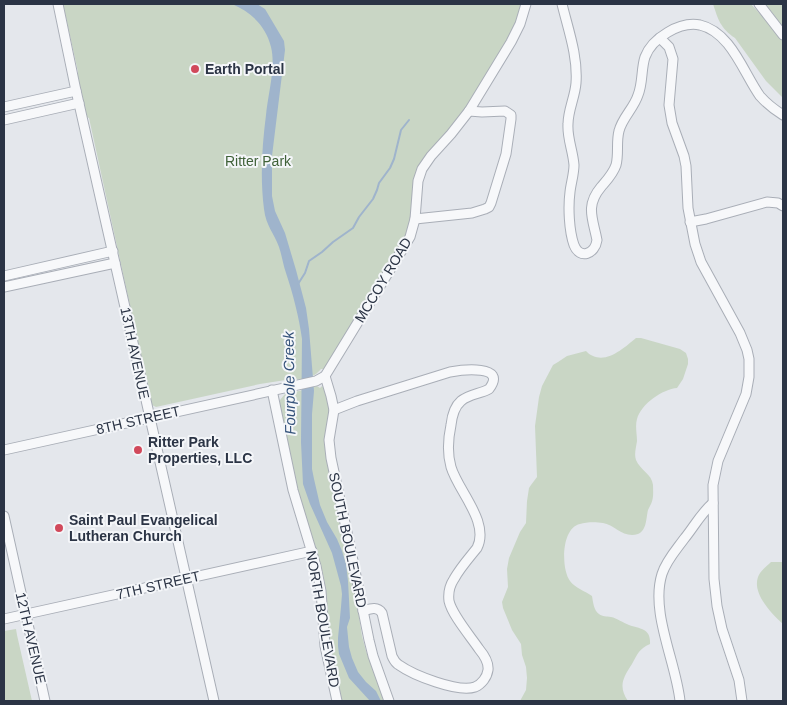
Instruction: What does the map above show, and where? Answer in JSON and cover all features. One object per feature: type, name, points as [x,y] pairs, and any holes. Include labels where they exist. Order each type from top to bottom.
[{"type":"street","name":"13TH AVENUE","points":[[58,4],[72,92],[113,251],[214,701]]},
{"type":"street","name":"MCCOY ROAD","points":[[323,377],[410,237],[415,219],[418,181],[422,169],[469,111],[511,42],[520,24],[526,4]]},
{"type":"street","points":[[562,4],[576,68],[576,83],[568,119],[568,132],[574,166],[569,211],[574,246],[582,253],[592,252],[597,244],[591,209],[593,198],[612,174],[617,157],[620,128],[639,94],[645,58],[652,46],[660,38],[674,30],[689,25],[700,25],[710,29],[720,36],[732,50],[762,97],[783,115]]},
{"type":"street","points":[[759,4],[783,35]]},
{"type":"street","points":[[660,38],[669,47],[672,59],[669,106],[672,123],[686,166],[690,222],[695,244],[701,262],[740,333],[749,359],[749,377],[746,394],[716,469],[713,485],[714,579],[717,606],[722,629],[739,680],[742,701]]},
{"type":"street","points":[[4,107],[72,92]]},
{"type":"street","points":[[4,120],[75,104]]},
{"type":"street","points":[[415,219],[472,213],[489,207],[506,154],[511,119],[505,111],[469,111]]},
{"type":"street","points":[[690,222],[768,202],[778,203],[783,206]]},
{"type":"street","points":[[4,276],[113,251]]},
{"type":"street","points":[[4,287],[115,262]]},
{"type":"street","points":[[334,410],[450,372],[483,370],[492,374],[493,378],[489,389],[466,397],[458,404],[452,416],[448,450],[455,478],[476,517],[481,532],[479,543],[450,587],[449,599],[454,613],[486,659],[488,669],[484,681],[474,687],[455,687],[439,684],[399,666],[392,656],[382,613],[376,608],[363,611]]},
{"type":"street","points":[[272,390],[294,386],[323,377]]},
{"type":"street","name":"SOUTH BOULEVARD","points":[[323,377],[329,388],[334,410],[329,440],[331,458],[373,656],[389,701]]},
{"type":"street","name":"8TH STREET","points":[[4,450],[272,390]]},
{"type":"street","name":"NORTH BOULEVARD","points":[[272,390],[293,490],[319,578],[325,646],[338,701]]},
{"type":"street","points":[[680,701],[659,605],[660,581],[669,560],[701,516],[713,503]]},
{"type":"street","name":"12TH AVENUE","points":[[4,516],[45,701]]},
{"type":"street","name":"7TH STREET","points":[[4,619],[312,551]]},
{"type":"green space","name":"Ritter Park","points":[[63,4],[522,4],[515,27],[464,112],[416,171],[413,204],[409,227],[404,241],[326,369],[321,369],[304,379],[260,384],[156,407],[151,402],[89,118],[86,117]]},
{"type":"green space","points":[[713,4],[751,4],[783,39],[783,98],[766,81],[735,38],[723,27]]},
{"type":"green space","points":[[764,4],[783,4],[783,28],[771,11]]},
{"type":"green space","points":[[636,338],[680,349],[686,353],[688,359],[683,379],[677,388],[665,391],[653,398],[639,413],[637,419],[635,458],[653,485],[653,499],[648,510],[645,527],[638,534],[628,535],[603,523],[591,522],[580,524],[569,533],[564,550],[564,559],[570,581],[577,588],[592,596],[597,613],[644,630],[649,635],[650,644],[639,652],[624,678],[622,686],[628,701],[520,701],[526,690],[526,667],[521,644],[512,630],[502,602],[508,587],[507,569],[509,558],[526,523],[529,488],[537,477],[535,426],[542,386],[553,365],[567,356],[586,351],[590,355],[599,358],[610,356]]},
{"type":"green space","points":[[317,386],[320,388],[322,386],[325,389],[330,408],[329,422],[362,636],[385,701],[342,701],[329,646],[323,574],[294,478],[279,406],[280,400],[285,394]]},
{"type":"green space","points":[[771,562],[783,562],[783,624],[764,603],[758,590],[758,577]]},
{"type":"green space","points":[[16,629],[32,701],[4,701],[4,631]]},
{"type":"water","points":[[232,4],[257,4],[265,9],[284,41],[285,50],[272,156],[272,196],[275,211],[285,233],[306,308],[314,391],[312,469],[320,505],[337,539],[346,564],[350,618],[347,627],[352,658],[358,672],[376,691],[381,701],[370,701],[349,678],[339,654],[341,586],[332,553],[303,484],[301,331],[280,250],[266,220],[264,209],[262,186],[263,150],[273,63],[271,47],[269,39],[257,21],[245,11]]},
{"type":"waterway","points":[[298,284],[305,273],[309,261],[353,228],[373,199],[379,183],[394,159],[401,130],[409,120]]},
{"type":"place","name":"Earth Portal","points":[[195,69]]},
{"type":"place","name":"Ritter Park Properties, LLC","points":[[138,450]]},
{"type":"place","name":"Saint Paul Evangelical Lutheran Church","points":[[59,528]]},
{"type":"water label","name":"Fourpole Creek","points":[[289,383]]}]
